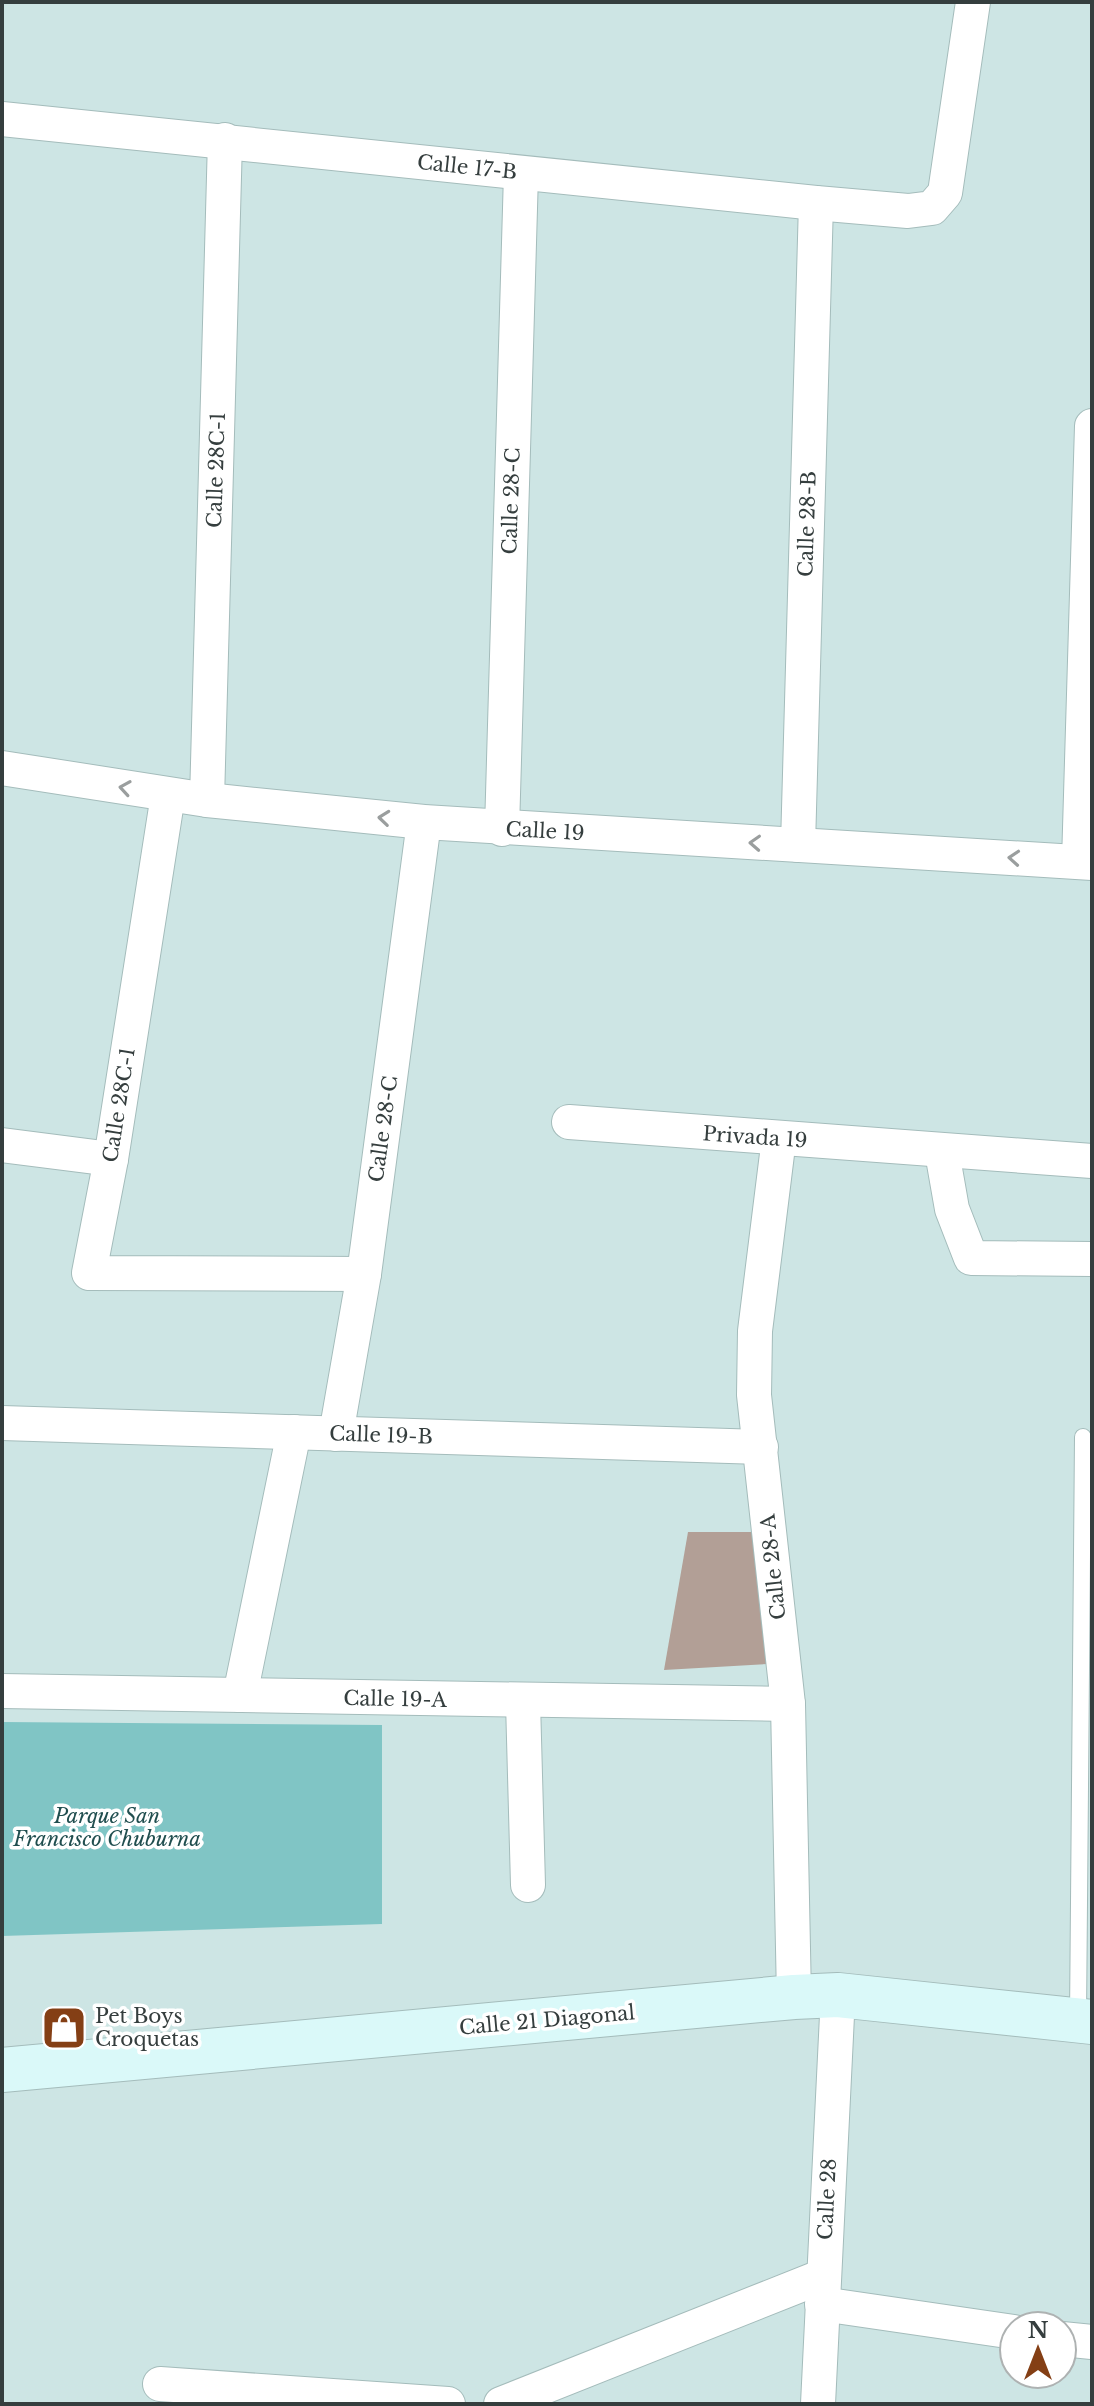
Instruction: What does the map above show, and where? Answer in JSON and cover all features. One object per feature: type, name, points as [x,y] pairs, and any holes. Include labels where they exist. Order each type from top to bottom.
[{"type":"main road","name":"Calle 21 Diagonal","points":[[2,2070],[838,1995],[1085,2021]]},
{"type":"street","name":"Calle 17-B","points":[[2,119],[908,211],[932,208],[945,193],[973,2]]},
{"type":"street","name":"Calle 28C-1","points":[[207,800],[225,140]]},
{"type":"street","name":"Calle 28-C","points":[[502,829],[521,174]]},
{"type":"street","name":"Calle 28-B","points":[[798,845],[816,203]]},
{"type":"street","points":[[1086,863],[1092,426]]},
{"type":"street","name":"Calle 19","points":[[2,768],[207,800],[502,829],[1086,863]]},
{"type":"street","name":"Calle 28C-1","points":[[168,795],[111,1159],[89,1273],[364,1274]]},
{"type":"street","name":"Calle 28-C","points":[[336,1434],[364,1274],[424,822]]},
{"type":"street","name":"Privada 19","points":[[569,1122],[1092,1161]]},
{"type":"street","name":"Calle 28-A","points":[[779,1138],[755,1331],[754,1395],[788,1704],[794,1997]]},
{"type":"street","points":[[2,1145],[111,1159]]},
{"type":"street","points":[[942,1152],[952,1209],[971,1258],[1092,1259]]},
{"type":"street","name":"Calle 19-B","points":[[2,1423],[761,1447]]},
{"type":"street","points":[[240,1695],[294,1432]]},
{"type":"street","name":"Calle 19-A","points":[[2,1691],[788,1704]]},
{"type":"street","points":[[523,1702],[528,1885]]},
{"type":"street","name":"Calle 28","points":[[818,2404],[838,1995]]},
{"type":"street","points":[[501,2404],[822,2290],[998,2328]]},
{"type":"street","points":[[160,2384],[448,2404]]},
{"type":"lane","points":[[1083,1437],[1085,2021]]},
{"type":"green space","name":"Parque San Francisco Chuburna","points":[[2,1722],[382,1725],[382,1924],[2,1936]]},
{"type":"building","points":[[688,1532],[756,1532],[768,1664],[664,1670]]},
{"type":"place","name":"Pet Boys Croquetas","points":[[64,2028]]}]
